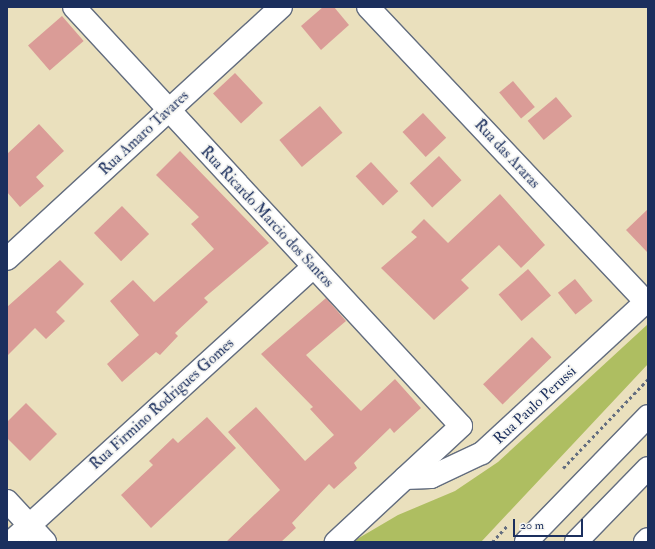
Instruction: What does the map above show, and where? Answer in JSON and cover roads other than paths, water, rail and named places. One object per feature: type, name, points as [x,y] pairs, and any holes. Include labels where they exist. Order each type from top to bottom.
[{"type":"street","name":"Rua Ricardo Marcio dos Santos","points":[[74,7],[460,426],[405,478]]},
{"type":"street","name":"Rua Amaro Tavares","points":[[7,259],[281,7]]},
{"type":"street","name":"Rua das Araras","points":[[368,7],[647,301]]},
{"type":"street","name":"Rua Firmino Rodrigues Gomes","points":[[12,542],[313,267]]},
{"type":"street","name":"Rua Paulo Perussi","points":[[405,478],[431,477],[482,453],[647,301]]},
{"type":"street","points":[[526,542],[648,416]]},
{"type":"street","points":[[576,542],[647,472]]},
{"type":"street","points":[[336,542],[405,478]]},
{"type":"street","points":[[7,501],[45,542]]},
{"type":"street","points":[[645,542],[648,539]]}]
